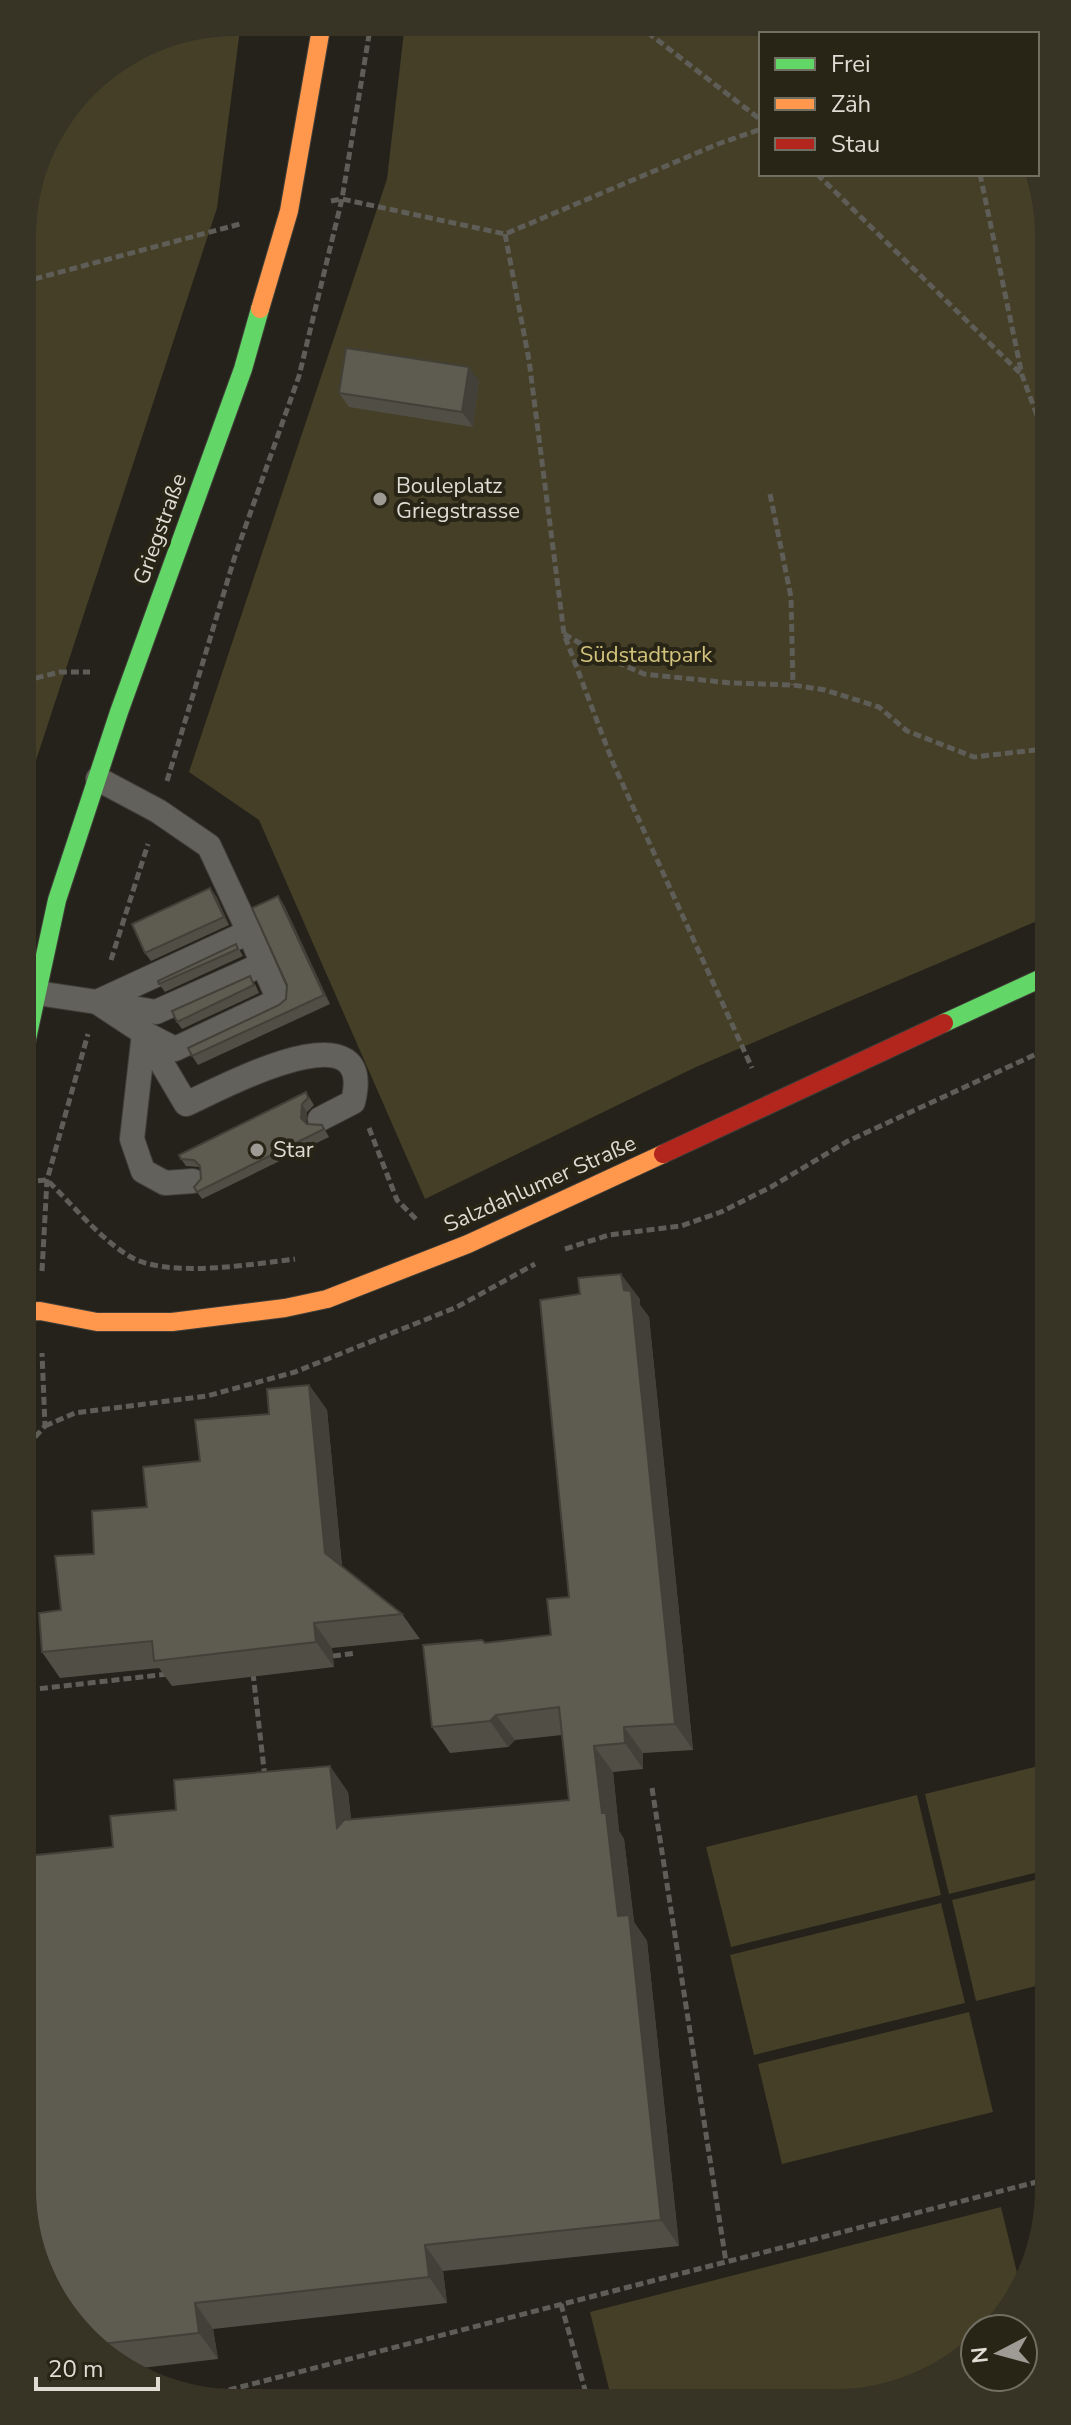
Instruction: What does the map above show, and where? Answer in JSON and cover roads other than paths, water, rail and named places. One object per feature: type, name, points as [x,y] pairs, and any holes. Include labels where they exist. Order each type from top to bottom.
[{"type":"street","name":"Griegstraße","points":[[36,998],[57,900],[119,712],[243,369],[289,211],[320,36]]},
{"type":"street","name":"Salzdahlumer Straße","points":[[36,1312],[97,1322],[172,1322],[285,1308],[327,1299],[468,1244],[1035,981]]},
{"type":"lane","points":[[97,1002],[175,1049],[279,1000],[209,846],[158,811],[98,779]]},
{"type":"lane","points":[[97,1002],[249,932]]},
{"type":"lane","points":[[37,993],[156,1012],[263,964]]},
{"type":"lane","points":[[144,1033],[186,1104],[300,1056],[328,1053],[345,1061],[352,1068],[356,1090],[353,1102],[320,1119]]},
{"type":"lane","points":[[144,1033],[132,1139],[143,1171],[165,1183],[193,1181]]},
{"type":"place","name":"Bouleplatz Griegstrasse","points":[[380,499]]},
{"type":"place","name":"Star","points":[[257,1150]]},
{"type":"park label","name":"Südstadtpark","points":[[646,655]]}]
